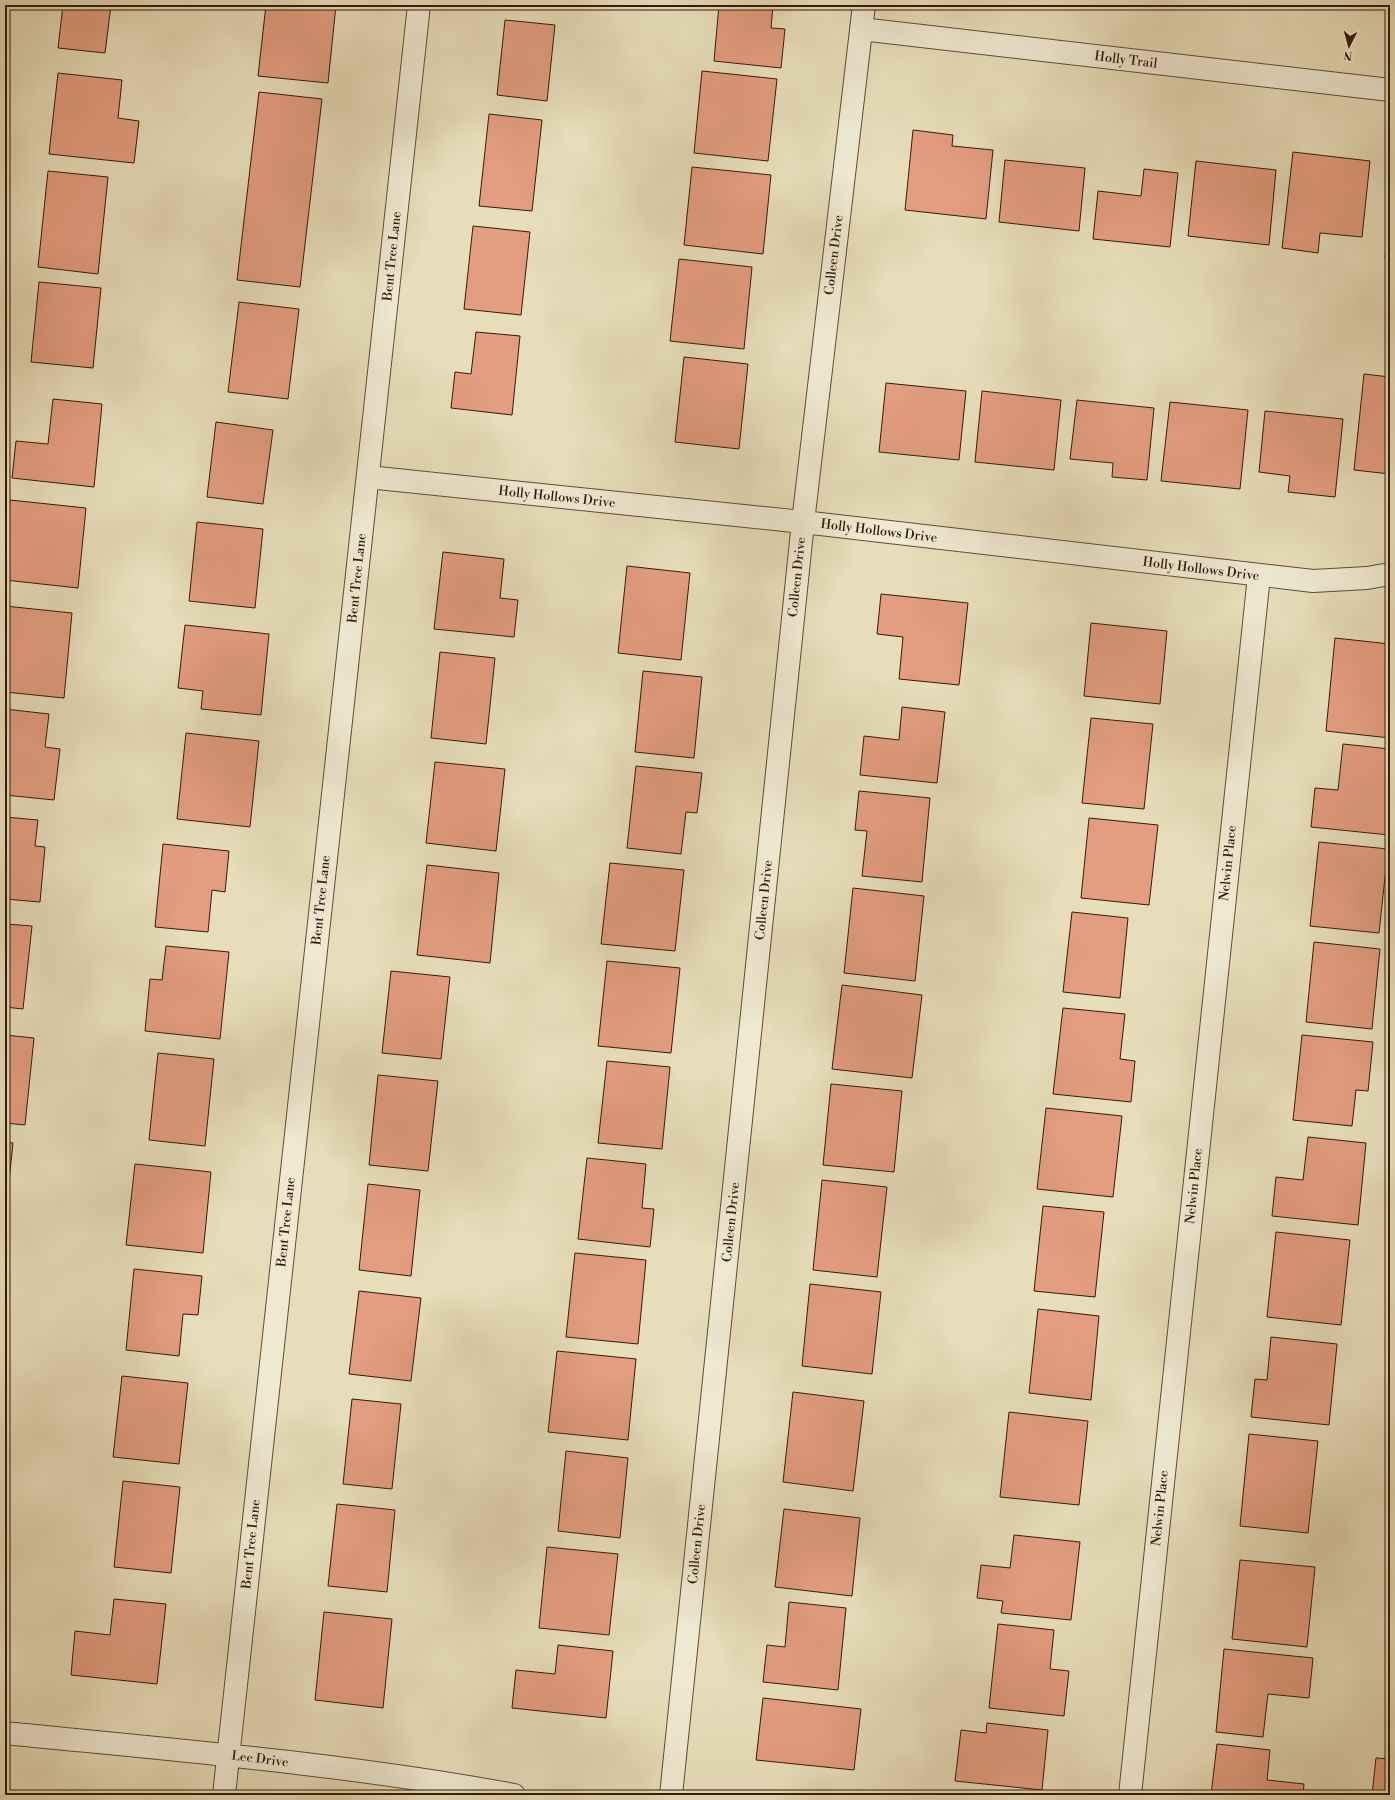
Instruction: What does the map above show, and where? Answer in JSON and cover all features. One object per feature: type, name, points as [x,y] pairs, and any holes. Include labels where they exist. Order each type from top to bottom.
[{"type":"street","name":"Bent Tree Lane","points":[[224,1795],[420,5]]},
{"type":"street","name":"Colleen Drive","points":[[671,1795],[803,522],[864,5]]},
{"type":"street","name":"Holly Trail","points":[[861,29],[1390,90]]},
{"type":"street","name":"Holly Hollows Drive","points":[[368,477],[803,522],[1258,576],[1313,581],[1367,578],[1390,574]]},
{"type":"street","name":"Nelwin Place","points":[[1130,1795],[1258,576]]},
{"type":"street","name":"Lee Drive","points":[[5,1733],[228,1755],[459,1785],[514,1795]]},
{"type":"building","points":[[63,5],[111,5],[105,53],[58,48]]},
{"type":"building","points":[[266,5],[336,5],[328,83],[258,76]]},
{"type":"building","points":[[719,5],[773,5],[771,28],[785,29],[781,68],[714,61]]},
{"type":"building","points":[[505,20],[555,25],[547,101],[497,95]]},
{"type":"building","points":[[702,71],[777,79],[768,161],[694,153]]},
{"type":"building","points":[[58,73],[122,80],[118,118],[139,121],[134,163],[49,154]]},
{"type":"building","points":[[259,92],[322,99],[300,287],[237,280]]},
{"type":"building","points":[[489,114],[542,120],[532,211],[479,206]]},
{"type":"building","points":[[913,130],[953,135],[952,146],[993,150],[986,219],[905,210]]},
{"type":"building","points":[[1293,152],[1370,161],[1362,237],[1320,233],[1318,253],[1282,248]]},
{"type":"building","points":[[1005,160],[1085,168],[1079,231],[999,222]]},
{"type":"building","points":[[1196,161],[1276,170],[1269,245],[1188,236]]},
{"type":"building","points":[[692,167],[771,175],[763,254],[684,245]]},
{"type":"building","points":[[1144,169],[1178,173],[1170,247],[1093,239],[1098,191],[1141,196]]},
{"type":"building","points":[[48,171],[108,177],[98,274],[38,267]]},
{"type":"building","points":[[1390,206],[1390,258],[1385,258]]},
{"type":"building","points":[[473,226],[530,232],[521,315],[464,309]]},
{"type":"building","points":[[679,259],[752,267],[744,349],[670,341]]},
{"type":"building","points":[[39,282],[101,288],[93,368],[31,362]]},
{"type":"building","points":[[239,302],[299,309],[288,399],[228,392]]},
{"type":"building","points":[[476,332],[520,336],[512,415],[451,408],[455,372],[471,374]]},
{"type":"building","points":[[684,357],[748,364],[739,449],[675,442]]},
{"type":"building","points":[[1364,374],[1390,377],[1390,474],[1354,470]]},
{"type":"building","points":[[886,383],[966,391],[959,460],[879,452]]},
{"type":"building","points":[[982,391],[1061,400],[1054,470],[975,462]]},
{"type":"building","points":[[53,399],[102,404],[94,487],[12,478],[16,441],[48,444]]},
{"type":"building","points":[[1077,400],[1154,408],[1147,480],[1112,477],[1113,463],[1070,459]]},
{"type":"building","points":[[1170,402],[1248,410],[1240,489],[1161,481]]},
{"type":"building","points":[[1265,411],[1343,419],[1335,497],[1288,492],[1290,476],[1259,472]]},
{"type":"building","points":[[216,422],[273,430],[263,504],[207,497]]},
{"type":"building","points":[[10,500],[86,508],[78,588],[5,580],[5,545]]},
{"type":"building","points":[[197,522],[263,529],[255,608],[189,601]]},
{"type":"building","points":[[443,552],[504,559],[500,598],[518,600],[514,637],[434,629]]},
{"type":"building","points":[[627,566],[690,573],[681,660],[618,653]]},
{"type":"building","points":[[881,594],[968,603],[959,685],[899,679],[903,637],[877,634]]},
{"type":"building","points":[[5,606],[72,613],[64,698],[5,692]]},
{"type":"building","points":[[1091,623],[1167,631],[1160,704],[1084,696]]},
{"type":"building","points":[[185,625],[269,634],[261,715],[201,709],[203,691],[178,688]]},
{"type":"building","points":[[1335,638],[1390,644],[1390,738],[1326,731]]},
{"type":"building","points":[[440,652],[495,658],[486,744],[431,738]]},
{"type":"building","points":[[643,671],[702,677],[694,758],[635,752]]},
{"type":"building","points":[[902,707],[945,712],[937,783],[860,775],[864,736],[899,740]]},
{"type":"building","points":[[5,709],[49,714],[45,747],[60,749],[54,800],[5,795]]},
{"type":"building","points":[[1091,718],[1153,724],[1144,809],[1082,803]]},
{"type":"building","points":[[186,733],[259,741],[250,827],[177,819]]},
{"type":"building","points":[[1343,744],[1390,749],[1389,835],[1311,827],[1315,788],[1338,790]]},
{"type":"building","points":[[435,762],[505,769],[496,851],[426,843]]},
{"type":"building","points":[[636,766],[702,773],[697,813],[686,812],[681,854],[627,848]]},
{"type":"building","points":[[859,791],[930,798],[922,882],[862,876],[867,831],[855,830]]},
{"type":"building","points":[[5,817],[38,820],[35,846],[45,847],[40,902],[5,899]]},
{"type":"building","points":[[1089,818],[1158,825],[1149,905],[1081,898]]},
{"type":"building","points":[[1319,842],[1388,849],[1379,933],[1310,926]]},
{"type":"building","points":[[163,844],[229,851],[225,892],[212,890],[208,932],[155,927]]},
{"type":"building","points":[[610,863],[684,870],[675,951],[601,944]]},
{"type":"building","points":[[427,865],[499,873],[490,963],[417,955]]},
{"type":"building","points":[[853,888],[924,896],[915,981],[844,973]]},
{"type":"building","points":[[1072,912],[1128,918],[1120,998],[1063,992]]},
{"type":"building","points":[[5,924],[32,926],[23,1009],[5,1007]]},
{"type":"building","points":[[1314,942],[1380,949],[1372,1029],[1306,1022]]},
{"type":"building","points":[[166,946],[229,952],[220,1039],[145,1031],[150,979],[162,980]]},
{"type":"building","points":[[607,961],[680,968],[671,1053],[598,1046]]},
{"type":"building","points":[[391,971],[450,977],[441,1059],[382,1053]]},
{"type":"building","points":[[842,985],[922,995],[912,1078],[832,1069]]},
{"type":"building","points":[[1063,1008],[1125,1014],[1120,1059],[1135,1061],[1131,1102],[1053,1094]]},
{"type":"building","points":[[5,1035],[34,1038],[25,1125],[5,1123]]},
{"type":"building","points":[[1302,1035],[1373,1042],[1368,1091],[1356,1090],[1352,1126],[1293,1120]]},
{"type":"building","points":[[158,1053],[214,1059],[205,1146],[149,1140]]},
{"type":"building","points":[[607,1061],[670,1067],[662,1149],[598,1143]]},
{"type":"building","points":[[378,1075],[438,1081],[428,1171],[369,1165]]},
{"type":"building","points":[[831,1084],[902,1091],[894,1172],[823,1165]]},
{"type":"building","points":[[1046,1108],[1122,1116],[1113,1197],[1037,1189]]},
{"type":"building","points":[[1308,1137],[1366,1143],[1358,1225],[1272,1216],[1276,1177],[1303,1180]]},
{"type":"building","points":[[5,1142],[13,1143],[5,1218]]},
{"type":"building","points":[[587,1158],[646,1164],[642,1208],[654,1209],[650,1247],[578,1239]]},
{"type":"building","points":[[135,1164],[211,1172],[203,1253],[126,1245]]},
{"type":"building","points":[[822,1180],[887,1187],[877,1277],[813,1270]]},
{"type":"building","points":[[368,1184],[420,1190],[411,1276],[359,1270]]},
{"type":"building","points":[[1043,1206],[1104,1212],[1095,1297],[1034,1291]]},
{"type":"building","points":[[1276,1232],[1350,1240],[1341,1325],[1267,1317]]},
{"type":"building","points":[[575,1253],[646,1260],[638,1344],[566,1337]]},
{"type":"building","points":[[134,1269],[202,1276],[198,1315],[183,1314],[179,1356],[126,1350]]},
{"type":"building","points":[[810,1284],[881,1292],[872,1374],[802,1366]]},
{"type":"building","points":[[359,1291],[421,1298],[411,1381],[349,1374]]},
{"type":"building","points":[[1038,1309],[1099,1316],[1091,1400],[1029,1393]]},
{"type":"building","points":[[1271,1337],[1337,1344],[1329,1425],[1251,1417],[1255,1379],[1267,1380]]},
{"type":"building","points":[[557,1351],[636,1359],[628,1440],[548,1432]]},
{"type":"building","points":[[122,1376],[188,1383],[179,1464],[113,1457]]},
{"type":"building","points":[[793,1392],[864,1401],[853,1491],[783,1482]]},
{"type":"building","points":[[352,1399],[401,1404],[392,1489],[343,1484]]},
{"type":"building","points":[[1009,1412],[1088,1421],[1079,1505],[1000,1497]]},
{"type":"building","points":[[1249,1434],[1318,1441],[1308,1533],[1240,1526]]},
{"type":"building","points":[[566,1451],[628,1458],[620,1538],[558,1531]]},
{"type":"building","points":[[123,1481],[180,1487],[171,1573],[114,1567]]},
{"type":"building","points":[[337,1504],[395,1510],[387,1592],[328,1586]]},
{"type":"building","points":[[784,1509],[860,1518],[852,1596],[775,1587]]},
{"type":"building","points":[[1014,1535],[1080,1542],[1071,1620],[1001,1613],[1003,1601],[977,1598],[981,1565],[1010,1568]]},
{"type":"building","points":[[547,1547],[618,1554],[609,1635],[539,1628]]},
{"type":"building","points":[[1240,1560],[1315,1567],[1307,1647],[1232,1639]]},
{"type":"building","points":[[114,1599],[166,1604],[157,1684],[71,1675],[75,1631],[110,1635]]},
{"type":"building","points":[[789,1602],[846,1608],[838,1690],[763,1682],[767,1645],[785,1647]]},
{"type":"building","points":[[324,1612],[392,1619],[383,1708],[315,1700]]},
{"type":"building","points":[[998,1624],[1054,1630],[1050,1669],[1069,1671],[1064,1716],[989,1708]]},
{"type":"building","points":[[558,1645],[613,1651],[606,1718],[512,1708],[516,1670],[555,1674]]},
{"type":"building","points":[[1224,1649],[1313,1658],[1309,1698],[1268,1694],[1263,1737],[1216,1732]]},
{"type":"building","points":[[763,1698],[861,1709],[854,1770],[756,1760]]},
{"type":"building","points":[[987,1723],[1048,1730],[1042,1790],[955,1781],[961,1730],[986,1733]]},
{"type":"building","points":[[1217,1744],[1270,1750],[1267,1780],[1304,1784],[1303,1795],[1211,1795]]},
{"type":"building","points":[[1376,1758],[1390,1759],[1390,1795],[1372,1795]]}]
